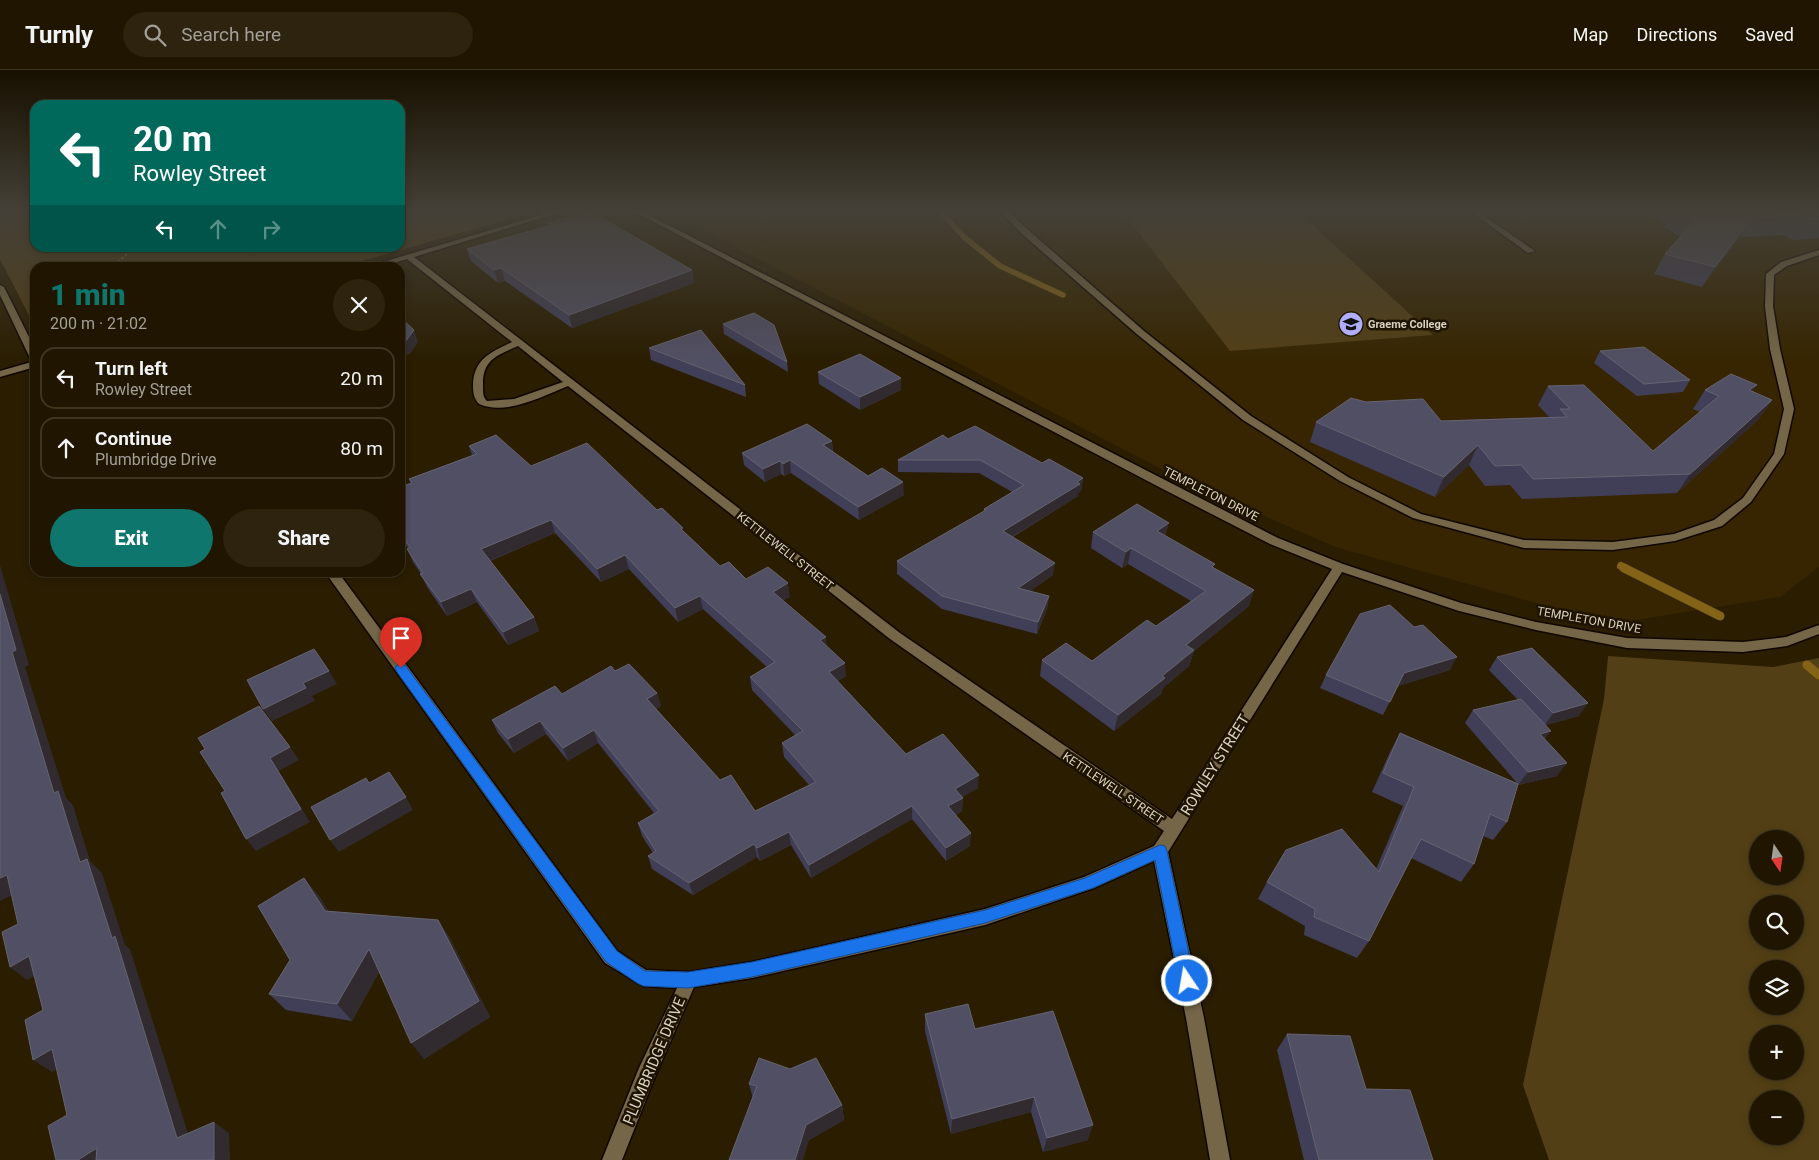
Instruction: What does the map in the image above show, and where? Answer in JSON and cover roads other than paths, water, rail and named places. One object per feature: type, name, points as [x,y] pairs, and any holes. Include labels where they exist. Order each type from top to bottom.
[{"type":"street","name":"KETTLEWELL STREET","points":[[416,262],[894,636],[1175,830]]},
{"type":"street","name":"TEMPLETON DRIVE","points":[[734,262],[1274,541],[1339,567],[1459,607],[1536,626],[1627,643],[1743,647],[1787,641],[1819,629]]},
{"type":"street","points":[[1059,262],[1141,333],[1246,418],[1344,479],[1417,516],[1524,544],[1613,546],[1675,537],[1718,523],[1747,500],[1779,454],[1789,409],[1775,349],[1769,306],[1770,274],[1790,262]]},
{"type":"street","points":[[0,287],[30,348]]},
{"type":"street","points":[[519,342],[488,358],[482,364],[477,374],[478,395],[481,402],[496,405],[514,402],[570,382]]},
{"type":"street","points":[[0,374],[30,365]]},
{"type":"street","name":"ROWLEY STREET","points":[[1160,851],[1339,567]]},
{"type":"street","name":"PLUMBRIDGE DRIVE","points":[[335,577],[611,956],[643,978],[688,980],[612,1160]]},
{"type":"street","points":[[688,980],[752,970],[985,916],[1088,883],[1160,851],[1195,1018],[1220,1160]]},
{"type":"waterway","points":[[995,262],[1063,295]]},
{"type":"waterway","points":[[1621,566],[1627,569]]},
{"type":"waterway","points":[[1624,568],[1720,616]]},
{"type":"waterway","points":[[1807,665],[1819,675]]},
{"type":"place","name":"Graeme College","points":[[1351,324]]}]
